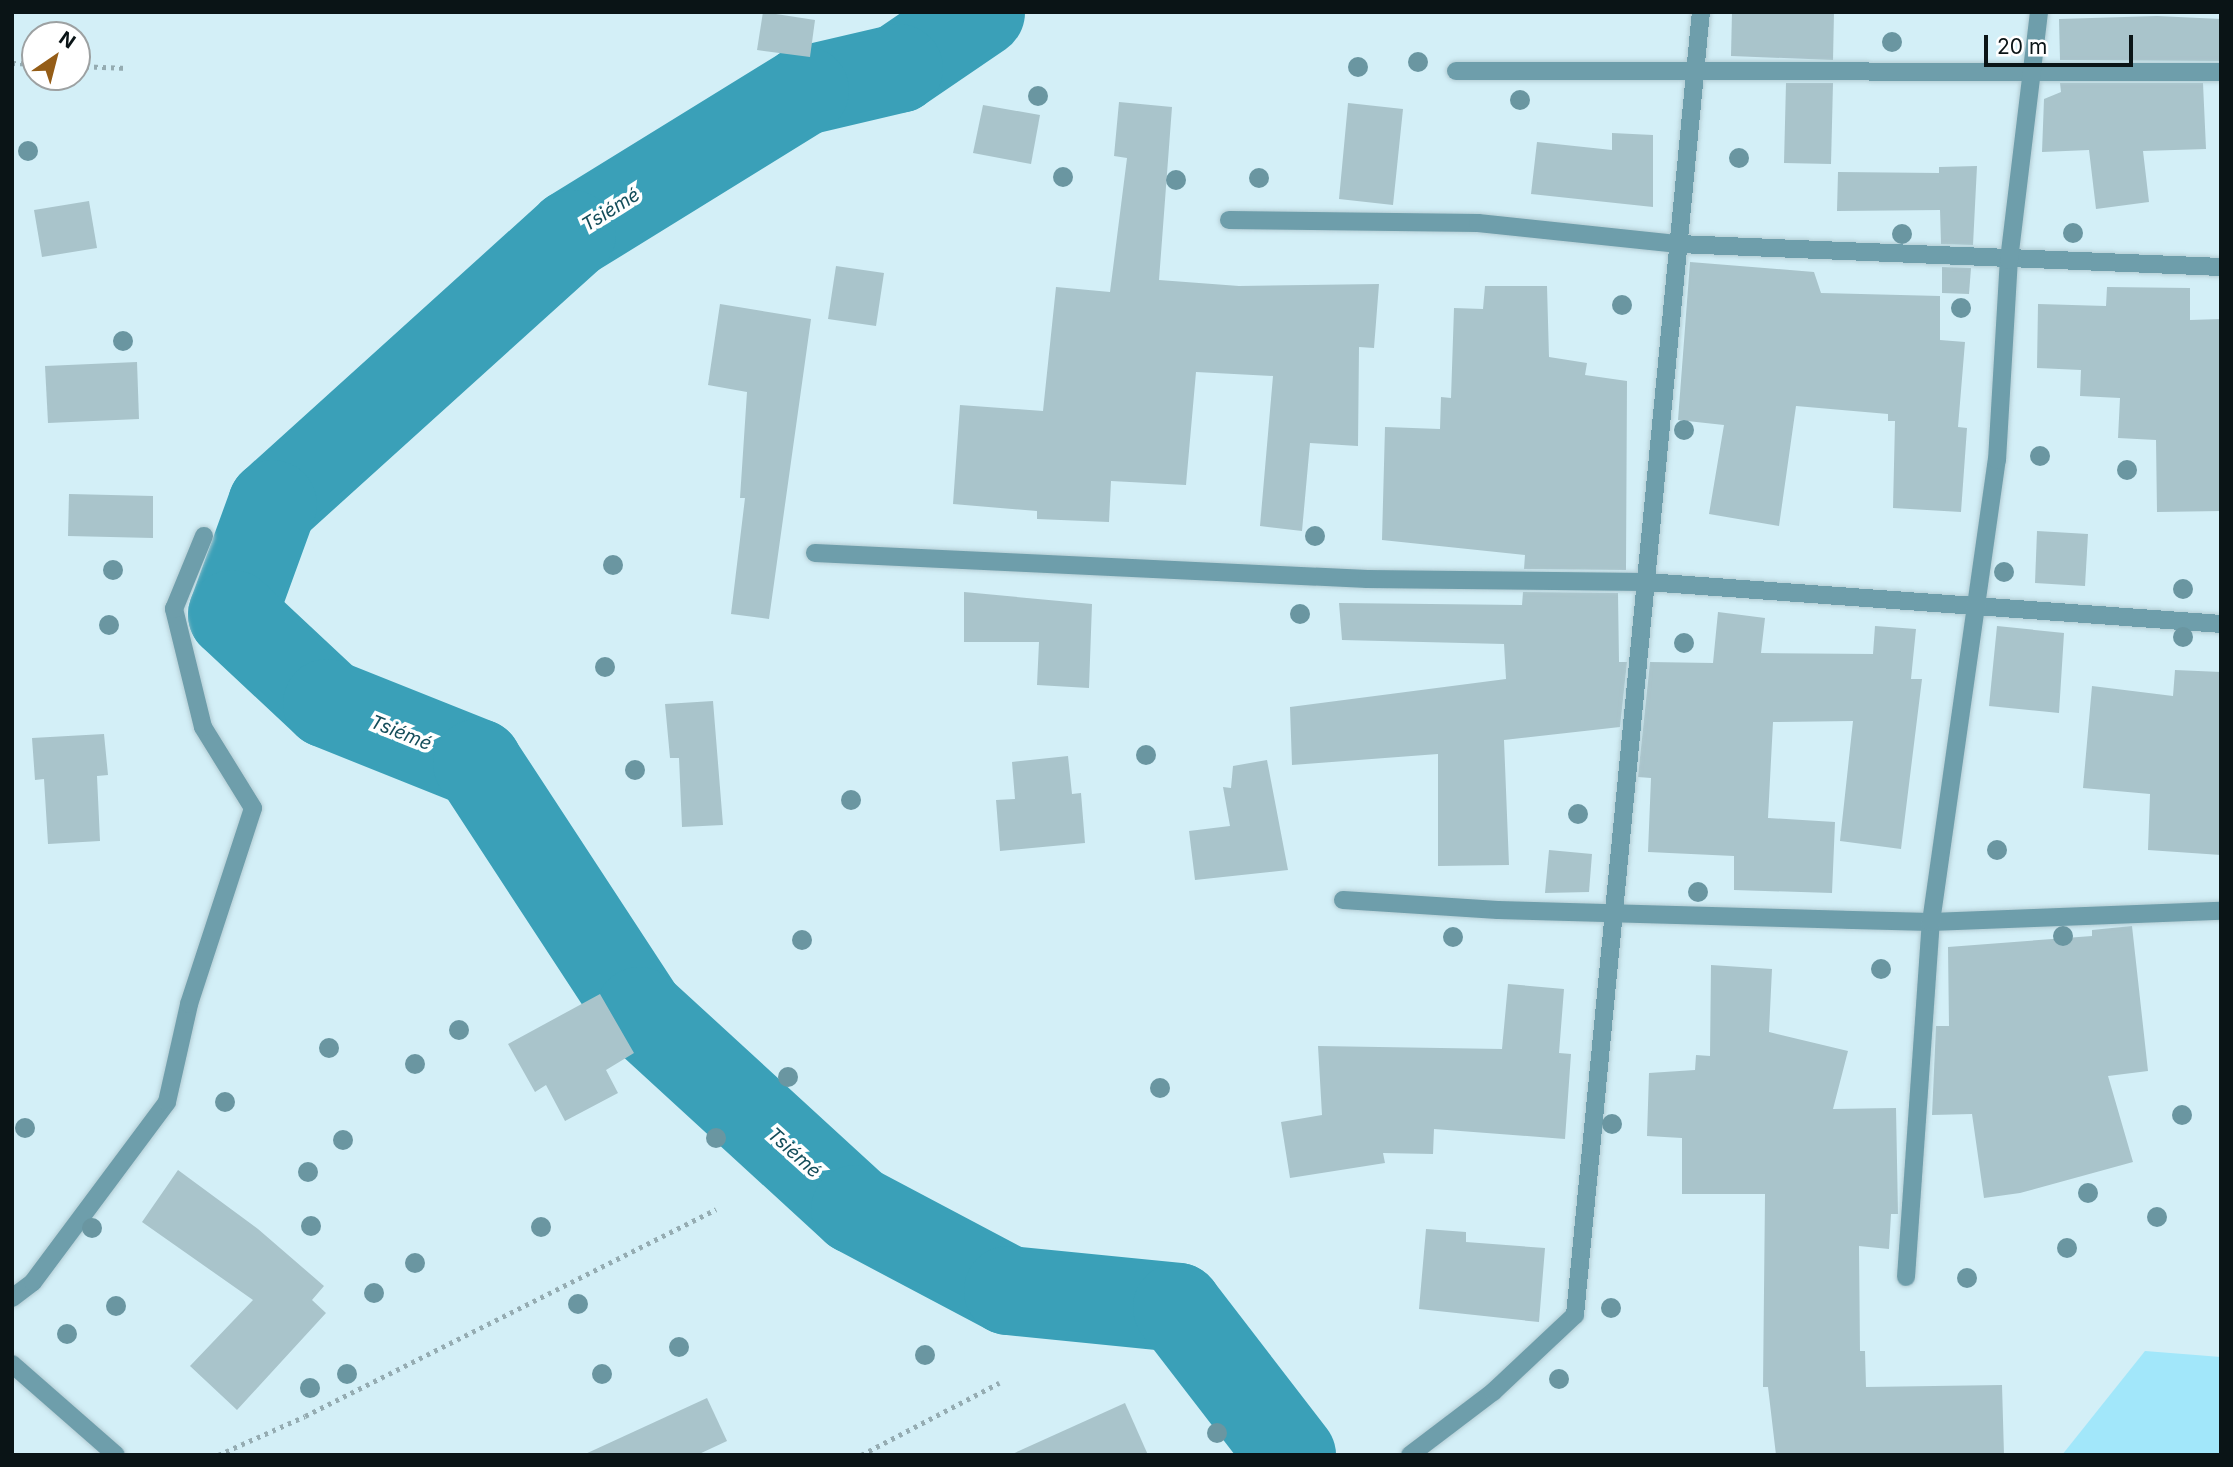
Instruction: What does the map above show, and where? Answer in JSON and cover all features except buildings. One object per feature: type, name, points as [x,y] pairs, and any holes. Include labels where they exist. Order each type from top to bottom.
[{"type":"street","points":[[1410,1455],[1493,1392],[1575,1315],[1701,12]]},
{"type":"street","points":[[1906,1277],[1931,922],[1997,460],[2009,260],[2039,12]]},
{"type":"street","points":[[1456,71],[2031,69],[2221,72]]},
{"type":"street","points":[[1229,220],[1478,223],[1678,244],[2221,267]]},
{"type":"street","points":[[12,1298],[33,1282],[167,1102],[189,1004],[253,808],[203,727],[174,609],[204,536]]},
{"type":"street","points":[[815,553],[1367,579],[1647,582],[1975,609],[2221,624]]},
{"type":"street","points":[[1343,900],[1614,913],[1931,922],[2221,911]]},
{"type":"street","points":[[12,1364],[116,1455]]},
{"type":"path","points":[[91,67],[128,68]]},
{"type":"path","points":[[218,1455],[305,1416],[716,1209]]},
{"type":"path","points":[[861,1455],[999,1383]]},
{"type":"shaded area","points":[[2145,1351],[2221,1357],[2221,1455],[2062,1455]]},
{"type":"waterway","name":"Tsiémé","points":[[980,12],[898,68],[804,90],[571,234],[272,504],[232,614],[327,703],[477,763],[639,1011],[855,1209],[1008,1290],[1177,1307],[1291,1455]]}]
